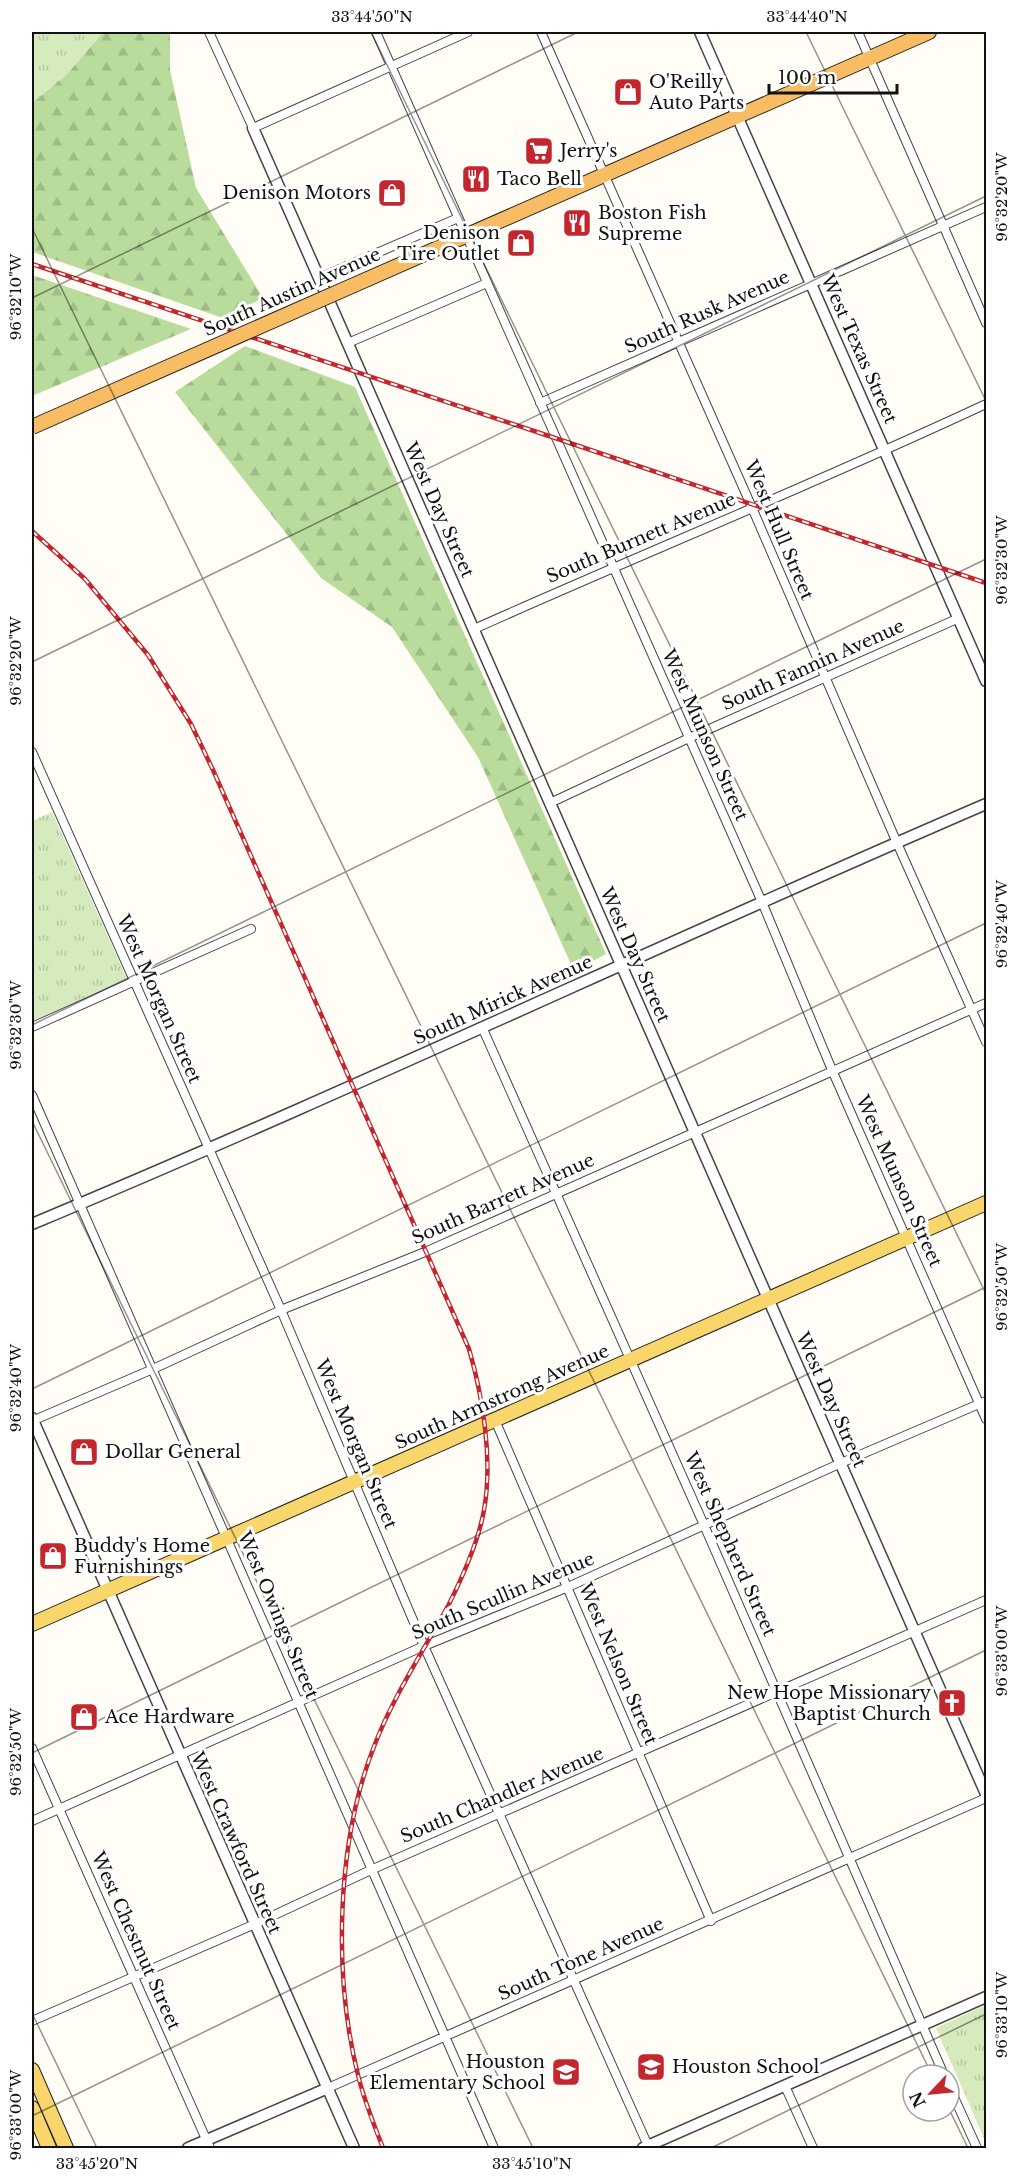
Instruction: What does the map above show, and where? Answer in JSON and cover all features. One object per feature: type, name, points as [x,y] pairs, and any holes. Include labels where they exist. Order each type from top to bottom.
[{"type":"highway","name":"South Austin Avenue","points":[[32,427],[929,32]]},
{"type":"main road","name":"South Armstrong Avenue","points":[[32,1624],[226,1536],[987,1203]]},
{"type":"main road","points":[[32,2070],[66,2148]]},
{"type":"main road","points":[[32,2108],[49,2148]]},
{"type":"street","points":[[209,32],[254,128],[468,32]]},
{"type":"street","name":"West Munson Street","points":[[376,32],[762,902],[832,1070],[983,1402],[987,1419]]},
{"type":"street","name":"West Hull Street","points":[[541,32],[897,843],[987,1042]]},
{"type":"street","name":"West Texas Street","points":[[700,32],[987,681]]},
{"type":"street","points":[[858,32],[987,323]]},
{"type":"street","name":"West Day Street","points":[[254,128],[987,1796]]},
{"type":"street","name":"South Rusk Avenue","points":[[540,404],[987,207]]},
{"type":"street","points":[[319,278],[458,219]]},
{"type":"street","points":[[348,343],[487,283]]},
{"type":"street","name":"South Burnett Avenue","points":[[474,629],[612,567],[886,451],[987,404]]},
{"type":"street","name":"South Fannin Avenue","points":[[550,803],[689,738],[959,618]]},
{"type":"street","name":"West Morgan Street","points":[[32,752],[281,1310],[424,1646],[575,1980],[647,2148]]},
{"type":"street","name":"South Mirick Avenue","points":[[32,1224],[987,804]]},
{"type":"street","points":[[32,1027],[251,929]]},
{"type":"street","name":"South Barrett Avenue","points":[[32,1420],[153,1369],[281,1310],[425,1252],[987,1003]]},
{"type":"street","name":"West Shepherd Street","points":[[482,1027],[704,1525],[939,2063]]},
{"type":"street","name":"West Owings Street","points":[[32,1095],[494,2148]]},
{"type":"street","name":"South Scullin Avenue","points":[[32,1821],[424,1646],[568,1587],[841,1463],[983,1402]]},
{"type":"street","name":"West Crawford Street","points":[[32,1420],[354,2148]]},
{"type":"street","name":"West Nelson Street","points":[[495,1420],[711,1920]]},
{"type":"street","name":"South Chandler Avenue","points":[[32,2021],[987,1600]]},
{"type":"street","name":"West Chestnut Street","points":[[32,1748],[208,2144]]},
{"type":"street","name":"South Tone Avenue","points":[[188,2148],[208,2144],[328,2088],[987,1796]]},
{"type":"street","points":[[647,2148],[987,1997]]},
{"type":"street","points":[[785,2086],[813,2148]]},
{"type":"street","points":[[961,2113],[977,2148]]},
{"type":"green space","points":[[32,32],[103,32],[66,75],[32,103]]},
{"type":"green space","points":[[103,32],[170,32],[170,70],[196,188],[263,298],[223,318],[32,252],[32,103],[66,75]]},
{"type":"green space","points":[[32,275],[191,329],[32,396]]},
{"type":"green space","points":[[245,346],[355,387],[606,954],[574,971],[478,757],[392,627],[321,578],[175,392]]},
{"type":"green space","points":[[52,812],[127,979],[32,1021],[32,821]]},
{"type":"green space","points":[[986,2005],[986,2143],[961,2086],[961,2063],[951,2063],[936,2028]]},
{"type":"railway","points":[[32,264],[986,583]]},
{"type":"railway","points":[[32,531],[85,579],[148,655],[191,724],[469,1349],[479,1387],[487,1450],[487,1491],[482,1521],[470,1558],[454,1594],[400,1690],[375,1744],[362,1782],[352,1823],[346,1865],[342,1908],[342,1952],[350,2036],[363,2094],[383,2148]]},
{"type":"place","name":"O'Reilly Auto Parts","points":[[628,92]]},
{"type":"place","name":"Jerry's","points":[[539,151]]},
{"type":"place","name":"Taco Bell","points":[[476,179]]},
{"type":"place","name":"Denison Motors","points":[[392,193]]},
{"type":"place","name":"Boston Fish Supreme","points":[[577,223]]},
{"type":"place","name":"Denison Tire Outlet","points":[[521,243]]},
{"type":"place","name":"Dollar General","points":[[84,1452]]},
{"type":"place","name":"Buddy's Home Furnishings","points":[[53,1556]]},
{"type":"place","name":"New Hope Missionary Baptist Church","points":[[952,1703]]},
{"type":"place","name":"Ace Hardware","points":[[84,1717]]},
{"type":"place","name":"Houston School","points":[[651,2067]]},
{"type":"place","name":"Houston Elementary School","points":[[566,2072]]}]
